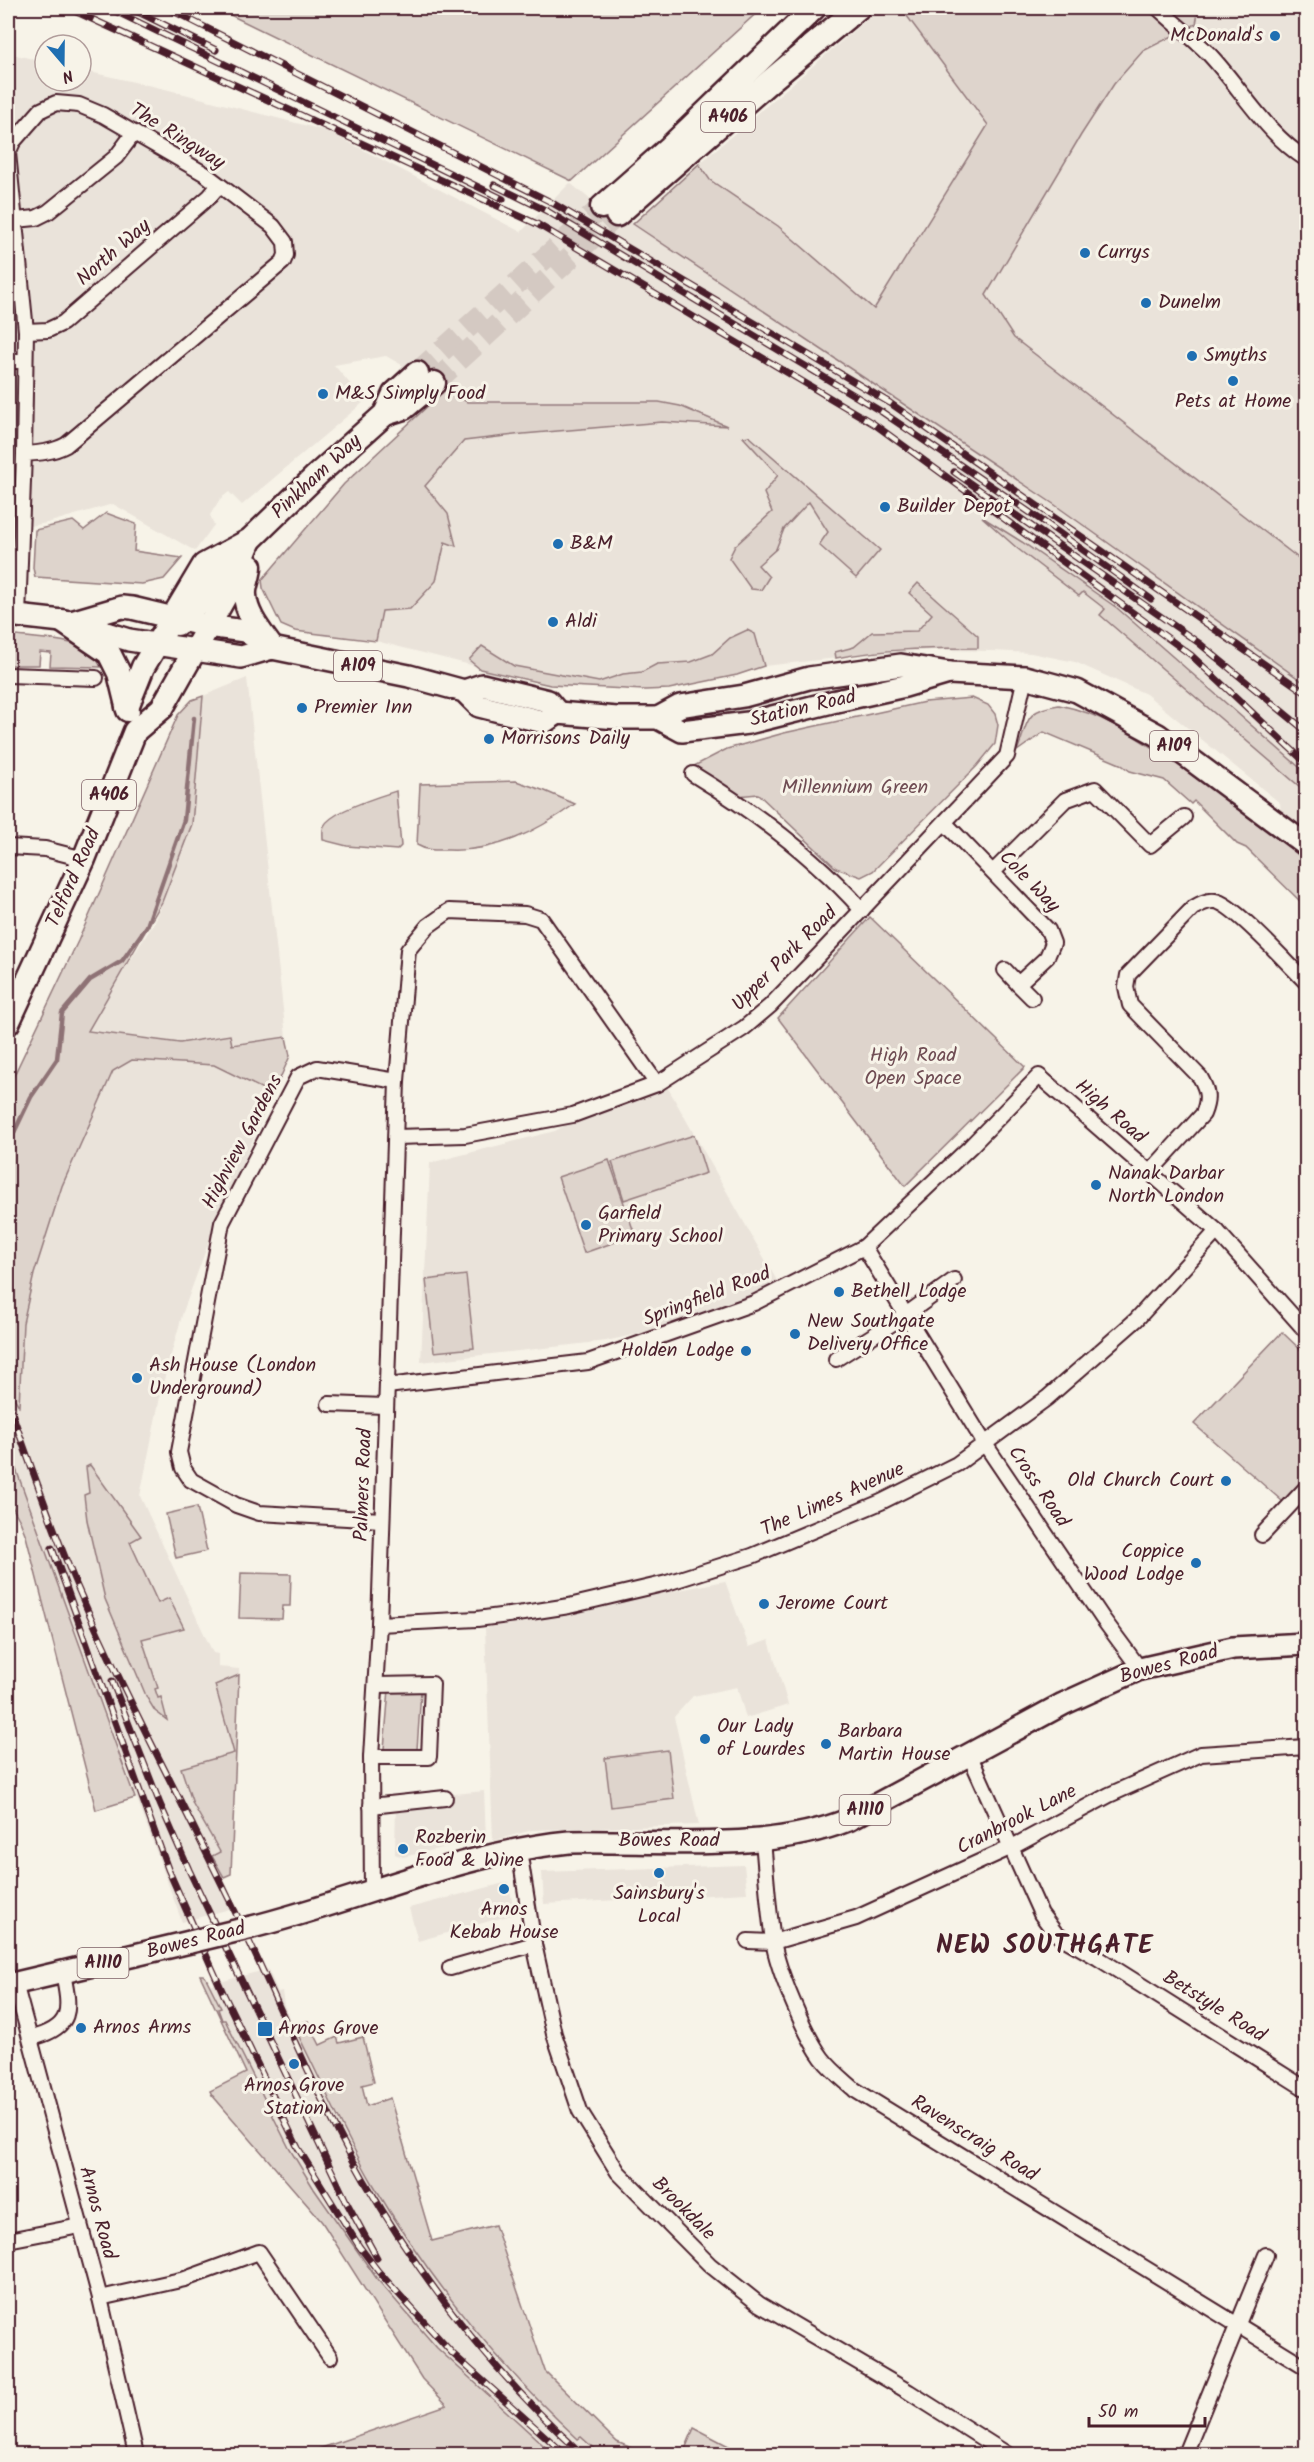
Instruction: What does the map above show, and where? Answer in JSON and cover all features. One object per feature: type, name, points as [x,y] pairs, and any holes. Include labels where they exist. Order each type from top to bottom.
[{"type":"highway","name":"A406","points":[[814,8],[670,147],[609,211],[850,15]]},
{"type":"highway","name":"Pinkham Way","points":[[207,626],[231,586],[247,549],[317,475],[385,414],[394,394],[425,378]]},
{"type":"highway","points":[[128,707],[143,667],[157,643],[176,618],[208,593],[220,576],[247,549]]},
{"type":"highway","points":[[247,549],[250,569],[245,593],[247,605],[255,624],[272,648]]},
{"type":"highway","points":[[67,621],[109,653],[119,673],[135,731]]},
{"type":"highway","name":"A406","points":[[194,650],[207,626]]},
{"type":"highway","name":"Telford Road","points":[[8,1023],[84,859],[135,731],[162,708],[194,650]]},
{"type":"main road","name":"A109","points":[[67,621],[122,607],[207,626]]},
{"type":"main road","name":"A109","points":[[13,616],[67,621],[129,640],[194,650]]},
{"type":"main road","name":"Station Road","points":[[207,626],[245,631],[272,648],[409,676],[464,691],[480,706],[544,722],[558,713],[658,718],[682,730],[748,723],[905,686],[950,673]]},
{"type":"main road","name":"Station Road","points":[[194,650],[241,657],[272,648]]},
{"type":"main road","name":"Station Road","points":[[658,718],[680,706],[744,696],[848,671],[901,665],[950,673],[1025,676],[1077,691],[1158,735],[1306,845]]},
{"type":"main road","points":[[796,682],[800,694],[821,689],[832,702]]},
{"type":"main road","name":"Bowes Road","points":[[11,1984],[248,1928],[467,1863],[519,1850],[569,1842],[763,1840],[802,1835],[848,1820],[1063,1704],[1140,1669],[1233,1648],[1306,1644]]},
{"type":"street","points":[[1158,8],[1209,54],[1281,137],[1306,159]]},
{"type":"street","name":"The Ringway","points":[[13,616],[24,454],[26,331],[12,241],[16,220],[8,153],[13,142],[41,110],[56,103],[79,105],[103,115],[205,174],[273,226],[285,242],[286,255],[283,262],[66,445],[57,450],[24,454]]},
{"type":"street","points":[[16,220],[36,218],[48,212],[116,158],[134,133]]},
{"type":"street","name":"North Way","points":[[26,331],[48,330],[63,322],[210,196],[219,185]]},
{"type":"street","points":[[8,361],[25,361]]},
{"type":"street","points":[[8,675],[96,678]]},
{"type":"street","name":"Upper Park Road","points":[[396,1137],[465,1135],[573,1115],[657,1084],[744,1028],[770,1006],[1007,756],[1025,676]]},
{"type":"street","points":[[693,774],[770,824],[847,893],[862,910]]},
{"type":"street","points":[[993,872],[1065,800],[1095,789],[1150,845],[1184,817]]},
{"type":"street","name":"Cole Way","points":[[945,823],[1048,930],[1053,943],[1047,957],[1018,984]]},
{"type":"street","points":[[8,847],[45,849],[84,859]]},
{"type":"street","points":[[1150,1172],[1203,1114],[1208,1090],[1200,1077],[1131,1005],[1126,987],[1128,975],[1193,908],[1204,902],[1215,901],[1231,909],[1306,982]]},
{"type":"street","name":"Palmers Road","points":[[372,1891],[371,1757],[379,1624],[398,1081],[408,950],[428,926],[449,911],[525,915],[541,919],[657,1084]]},
{"type":"street","points":[[1005,970],[1032,998]]},
{"type":"street","name":"Highview Gardens","points":[[382,1520],[319,1518],[252,1511],[236,1505],[192,1480],[183,1468],[179,1452],[222,1223],[298,1077],[316,1068],[398,1081]]},
{"type":"street","name":"High Road","points":[[1039,1076],[1218,1232],[1306,1331]]},
{"type":"street","name":"Springfield Road","points":[[387,1386],[588,1362],[754,1303],[864,1247],[962,1155],[1039,1076]]},
{"type":"street","name":"The Limes Avenue","points":[[379,1624],[477,1619],[524,1613],[667,1583],[752,1556],[881,1502],[957,1464],[1047,1398],[1136,1320],[1218,1232]]},
{"type":"street","name":"Cross Road","points":[[864,1247],[985,1444],[1103,1619],[1140,1669]]},
{"type":"street","points":[[836,1359],[907,1314],[954,1280]]},
{"type":"street","points":[[329,1404],[385,1406]]},
{"type":"street","points":[[1262,1535],[1306,1489]]},
{"type":"street","points":[[371,1757],[429,1757],[432,1684],[376,1685]]},
{"type":"street","name":"Cranbrook Lane","points":[[748,1941],[773,1942],[856,1918],[1012,1847],[1109,1795],[1201,1754],[1306,1747]]},
{"type":"street","name":"Betstyle Road","points":[[969,1754],[1041,1914],[1056,1934],[1306,2089]]},
{"type":"street","points":[[371,1806],[445,1798]]},
{"type":"street","name":"Ravenscraig Road","points":[[763,1840],[773,1942],[794,2003],[822,2057],[855,2090],[1306,2367]]},
{"type":"street","name":"Brookdale","points":[[519,1850],[534,1944],[554,2034],[580,2111],[618,2172],[710,2265],[759,2304],[909,2392],[1007,2454]]},
{"type":"street","points":[[450,1968],[534,1944]]},
{"type":"street","points":[[31,2038],[53,2031],[60,2025],[69,2009],[70,2003],[63,1973]]},
{"type":"street","name":"Arnos Road","points":[[11,1984],[31,2038],[100,2298],[136,2454]]},
{"type":"street","points":[[8,2240],[80,2226]]},
{"type":"street","points":[[100,2298],[185,2279],[259,2252],[330,2357]]},
{"type":"street","points":[[1185,2454],[1266,2255]]},
{"type":"shaded area","points":[[880,8],[901,8],[988,125],[874,309],[778,226],[710,180],[699,164]]},
{"type":"shaded area","points":[[1199,8],[1302,8],[1306,10],[1306,564],[1014,338],[986,295],[1114,84],[1143,51],[1196,24]]},
{"type":"shaded area","points":[[8,53],[33,59],[33,93],[93,93],[93,73],[327,131],[521,232],[570,183],[591,200],[633,224],[1055,505],[1306,684],[1306,845],[1282,826],[1280,803],[1146,694],[1075,662],[1031,653],[934,650],[764,666],[737,675],[669,689],[645,690],[550,685],[376,641],[382,611],[436,581],[445,542],[455,545],[448,514],[425,486],[464,441],[662,422],[725,425],[680,406],[659,402],[467,402],[386,356],[334,365],[365,401],[242,505],[229,492],[220,499],[210,515],[214,525],[195,551],[113,504],[47,523],[8,530]]},
{"type":"shaded area","points":[[247,678],[286,1037],[232,1045],[230,1035],[180,1043],[88,1031],[106,998],[156,920],[192,824],[203,696]]},
{"type":"shaded area","points":[[132,1060],[214,1065],[273,1094],[212,1233],[183,1312],[162,1387],[140,1496],[213,1653],[218,1654],[218,1667],[239,1669],[239,1675],[215,1685],[234,1753],[181,1769],[193,1804],[220,1853],[213,1857],[237,1907],[182,1922],[8,1447],[8,1388],[19,1405],[23,1323],[34,1274],[62,1186],[113,1071]]},
{"type":"shaded area","name":"Garfield Primary School","points":[[668,1088],[780,1286],[717,1316],[606,1341],[421,1362],[430,1163],[555,1131],[604,1104]]},
{"type":"shaded area","points":[[725,1581],[749,1647],[769,1640],[788,1705],[746,1718],[737,1687],[693,1696],[674,1717],[699,1825],[532,1830],[493,1841],[485,1628]]},
{"type":"shaded area","points":[[484,1791],[486,1838],[403,1857],[395,1854],[396,1800]]},
{"type":"shaded area","points":[[744,1865],[747,1893],[544,1904],[542,1872]]},
{"type":"shaded area","points":[[508,1882],[515,1914],[418,1941],[409,1908]]},
{"type":"shaded area","points":[[268,1969],[278,1992],[282,1991],[284,2005],[293,2025],[352,2145],[412,2244],[464,2317],[517,2380],[578,2439],[581,2437],[600,2454],[553,2454],[483,2392],[437,2348],[377,2279],[314,2189],[289,2148],[226,2020],[222,2020],[209,1985]]},
{"type":"green space","points":[[216,8],[762,8],[572,181]]},
{"type":"green space","points":[[901,8],[1199,8],[1196,24],[1143,51],[1114,84],[986,295],[1014,338],[1306,564],[1306,684],[1055,505],[633,224],[699,164],[710,180],[778,226],[874,309],[988,125]]},
{"type":"green space","points":[[446,389],[467,402],[659,402],[680,406],[727,426],[662,422],[464,441],[425,486],[448,514],[456,546],[445,542],[436,581],[410,609],[382,611],[376,641],[295,631],[281,625],[263,588],[262,580],[344,484]]},
{"type":"green space","points":[[749,436],[880,550],[856,578],[819,545],[828,532],[809,502],[784,529],[776,549],[758,565],[769,577],[761,590],[751,589],[729,558],[735,546],[772,512],[764,493],[778,475],[743,437]]},
{"type":"green space","points":[[106,513],[136,524],[134,551],[182,558],[164,579],[142,584],[35,577],[33,568],[35,530],[73,521],[84,530]]},
{"type":"green space","points":[[982,517],[1117,608],[1306,773],[1306,792],[1100,615],[1105,609],[1083,592],[1079,596],[1018,549]]},
{"type":"green space","points":[[918,583],[978,636],[978,648],[907,650],[836,658],[835,652],[854,647],[872,632],[917,631],[932,614],[909,593]]},
{"type":"green space","points":[[747,630],[755,634],[764,666],[737,675],[669,689],[645,690],[550,685],[480,669],[469,660],[482,646],[514,666],[599,682],[623,674],[642,672],[657,664],[691,662],[712,654],[730,638]]},
{"type":"green space","points":[[8,635],[63,641],[83,647],[92,652],[101,667],[50,666],[51,653],[40,652],[39,665],[8,665]]},
{"type":"green space","points":[[203,696],[192,824],[162,902],[88,1031],[180,1043],[230,1035],[232,1045],[286,1037],[290,1056],[273,1094],[214,1065],[132,1060],[113,1071],[62,1186],[34,1274],[23,1323],[19,1406],[8,1388],[8,1088],[78,941],[178,715],[192,700]]},
{"type":"green space","name":"Millennium Green","points":[[972,698],[988,705],[995,714],[998,725],[995,744],[977,766],[873,871],[861,877],[836,868],[758,794],[737,796],[692,767],[727,749],[784,733],[925,702]]},
{"type":"green space","points":[[1059,705],[1088,713],[1141,740],[1237,807],[1306,860],[1306,907],[1194,801],[1191,804],[1164,780],[1130,771],[1120,764],[1044,732],[1017,751],[1026,725],[1033,714],[1039,710]]},
{"type":"green space","points":[[516,781],[575,804],[531,831],[499,844],[466,850],[432,850],[417,845],[420,784]]},
{"type":"green space","points":[[396,791],[401,846],[397,850],[347,846],[323,840],[324,826],[328,820],[357,805]]},
{"type":"green space","name":"High Road Open Space","points":[[870,917],[1025,1067],[905,1186],[778,1018]]},
{"type":"green space","points":[[694,1135],[706,1173],[624,1200],[612,1162]]},
{"type":"green space","points":[[609,1160],[635,1235],[584,1253],[558,1177]]},
{"type":"green space","points":[[466,1275],[474,1348],[434,1352],[426,1280]]},
{"type":"green space","points":[[1282,1332],[1306,1355],[1306,1490],[1290,1508],[1194,1424]]},
{"type":"green space","points":[[8,1447],[135,1798],[96,1810],[26,1536],[8,1499]]},
{"type":"green space","points":[[90,1465],[141,1536],[130,1542],[158,1603],[169,1598],[184,1628],[142,1639],[158,1688],[155,1689],[158,1698],[161,1697],[167,1720],[155,1711],[147,1698],[105,1599],[87,1520],[84,1495],[89,1493],[86,1467]]},
{"type":"green space","points":[[197,1507],[207,1551],[176,1558],[166,1514]]},
{"type":"green space","points":[[241,1573],[291,1574],[290,1606],[283,1606],[282,1619],[239,1618]]},
{"type":"green space","points":[[239,1675],[231,1874],[224,1877],[212,1856],[220,1852],[193,1804],[181,1768],[234,1753],[215,1685]]},
{"type":"green space","points":[[389,1689],[421,1691],[417,1749],[384,1749]]},
{"type":"green space","points":[[668,1750],[674,1799],[611,1807],[605,1758]]},
{"type":"green space","points":[[200,1975],[206,1978],[221,2008],[218,2009],[222,2020],[225,2020],[289,2148],[314,2189],[377,2279],[437,2348],[553,2454],[304,2454],[447,2405],[422,2379],[322,2222],[212,2095],[210,2091],[246,2073]]},
{"type":"green space","points":[[308,2021],[320,2045],[337,2037],[339,2043],[363,2037],[374,2082],[362,2085],[367,2106],[390,2098],[432,2241],[495,2225],[545,2371],[617,2442],[646,2454],[600,2454],[581,2437],[578,2439],[520,2381],[466,2319],[417,2253],[362,2165],[293,2025]]},
{"type":"green space","points":[[694,2428],[744,2454],[683,2454]]},
{"type":"waterway","points":[[8,1145],[31,1097],[57,1059],[62,1013],[90,980],[122,961],[147,926],[184,820],[194,718]]},
{"type":"tunnel","points":[[417,373],[602,207]]},
{"type":"tunnel","points":[[434,383],[617,215]]},
{"type":"railway","points":[[68,8],[537,224],[874,424],[1191,655],[1306,763]]},
{"type":"railway","points":[[109,8],[503,199]]},
{"type":"railway","points":[[130,8],[216,50]]},
{"type":"railway","points":[[167,8],[549,201],[890,403],[1306,693]]},
{"type":"railway","points":[[494,185],[547,211],[882,412],[1044,522],[1151,599]]},
{"type":"railway","points":[[954,472],[1199,643],[1306,731]]},
{"type":"railway","points":[[8,1402],[58,1539],[94,1624],[208,1856],[345,2146],[387,2218],[436,2291],[490,2359],[550,2424],[582,2454]]},
{"type":"railway","points":[[52,1548],[168,1869],[224,1995],[298,2148],[359,2246],[378,2271],[453,2354],[565,2454]]},
{"type":"railway","points":[[112,1681],[160,1804],[189,1870],[347,2203],[377,2258]]},
{"type":"place","name":"McDonald's","points":[[1275,36]]},
{"type":"place","name":"Currys","points":[[1085,253]]},
{"type":"place","name":"Dunelm","points":[[1146,303]]},
{"type":"place","name":"Smyths","points":[[1192,356]]},
{"type":"place","name":"Pets at Home","points":[[1233,381]]},
{"type":"place","name":"M&S Simply Food","points":[[323,394]]},
{"type":"place","name":"Builder Depot","points":[[885,507]]},
{"type":"place","name":"B&M","points":[[558,544]]},
{"type":"place","name":"Aldi","points":[[553,622]]},
{"type":"place","name":"Premier Inn","points":[[302,708]]},
{"type":"place","name":"Morrisons Daily","points":[[489,739]]},
{"type":"place","name":"Nanak Darbar North London","points":[[1096,1185]]},
{"type":"place","name":"Garfield Primary School","points":[[586,1225]]},
{"type":"place","name":"Bethell Lodge","points":[[839,1292]]},
{"type":"place","name":"New Southgate Delivery Office","points":[[795,1334]]},
{"type":"place","name":"Holden Lodge","points":[[746,1351]]},
{"type":"place","name":"Ash House (London Underground)","points":[[137,1378]]},
{"type":"place","name":"Old Church Court","points":[[1226,1481]]},
{"type":"place","name":"Coppice Wood Lodge","points":[[1196,1563]]},
{"type":"place","name":"Jerome Court","points":[[764,1604]]},
{"type":"place","name":"Our Lady of Lourdes","points":[[705,1739]]},
{"type":"place","name":"Barbara Martin House","points":[[826,1744]]},
{"type":"place","name":"Rozberin Food & Wine","points":[[403,1849]]},
{"type":"place","name":"Sainsbury's Local","points":[[659,1873]]},
{"type":"place","name":"Arnos Kebab House","points":[[504,1889]]},
{"type":"place","name":"Arnos Arms","points":[[81,2028]]},
{"type":"place","name":"Arnos Grove","points":[[265,2029]]},
{"type":"place","name":"Arnos Grove Station","points":[[294,2064]]},
{"type":"district","name":"NEW SOUTHGATE","points":[[1045,1946]]}]
